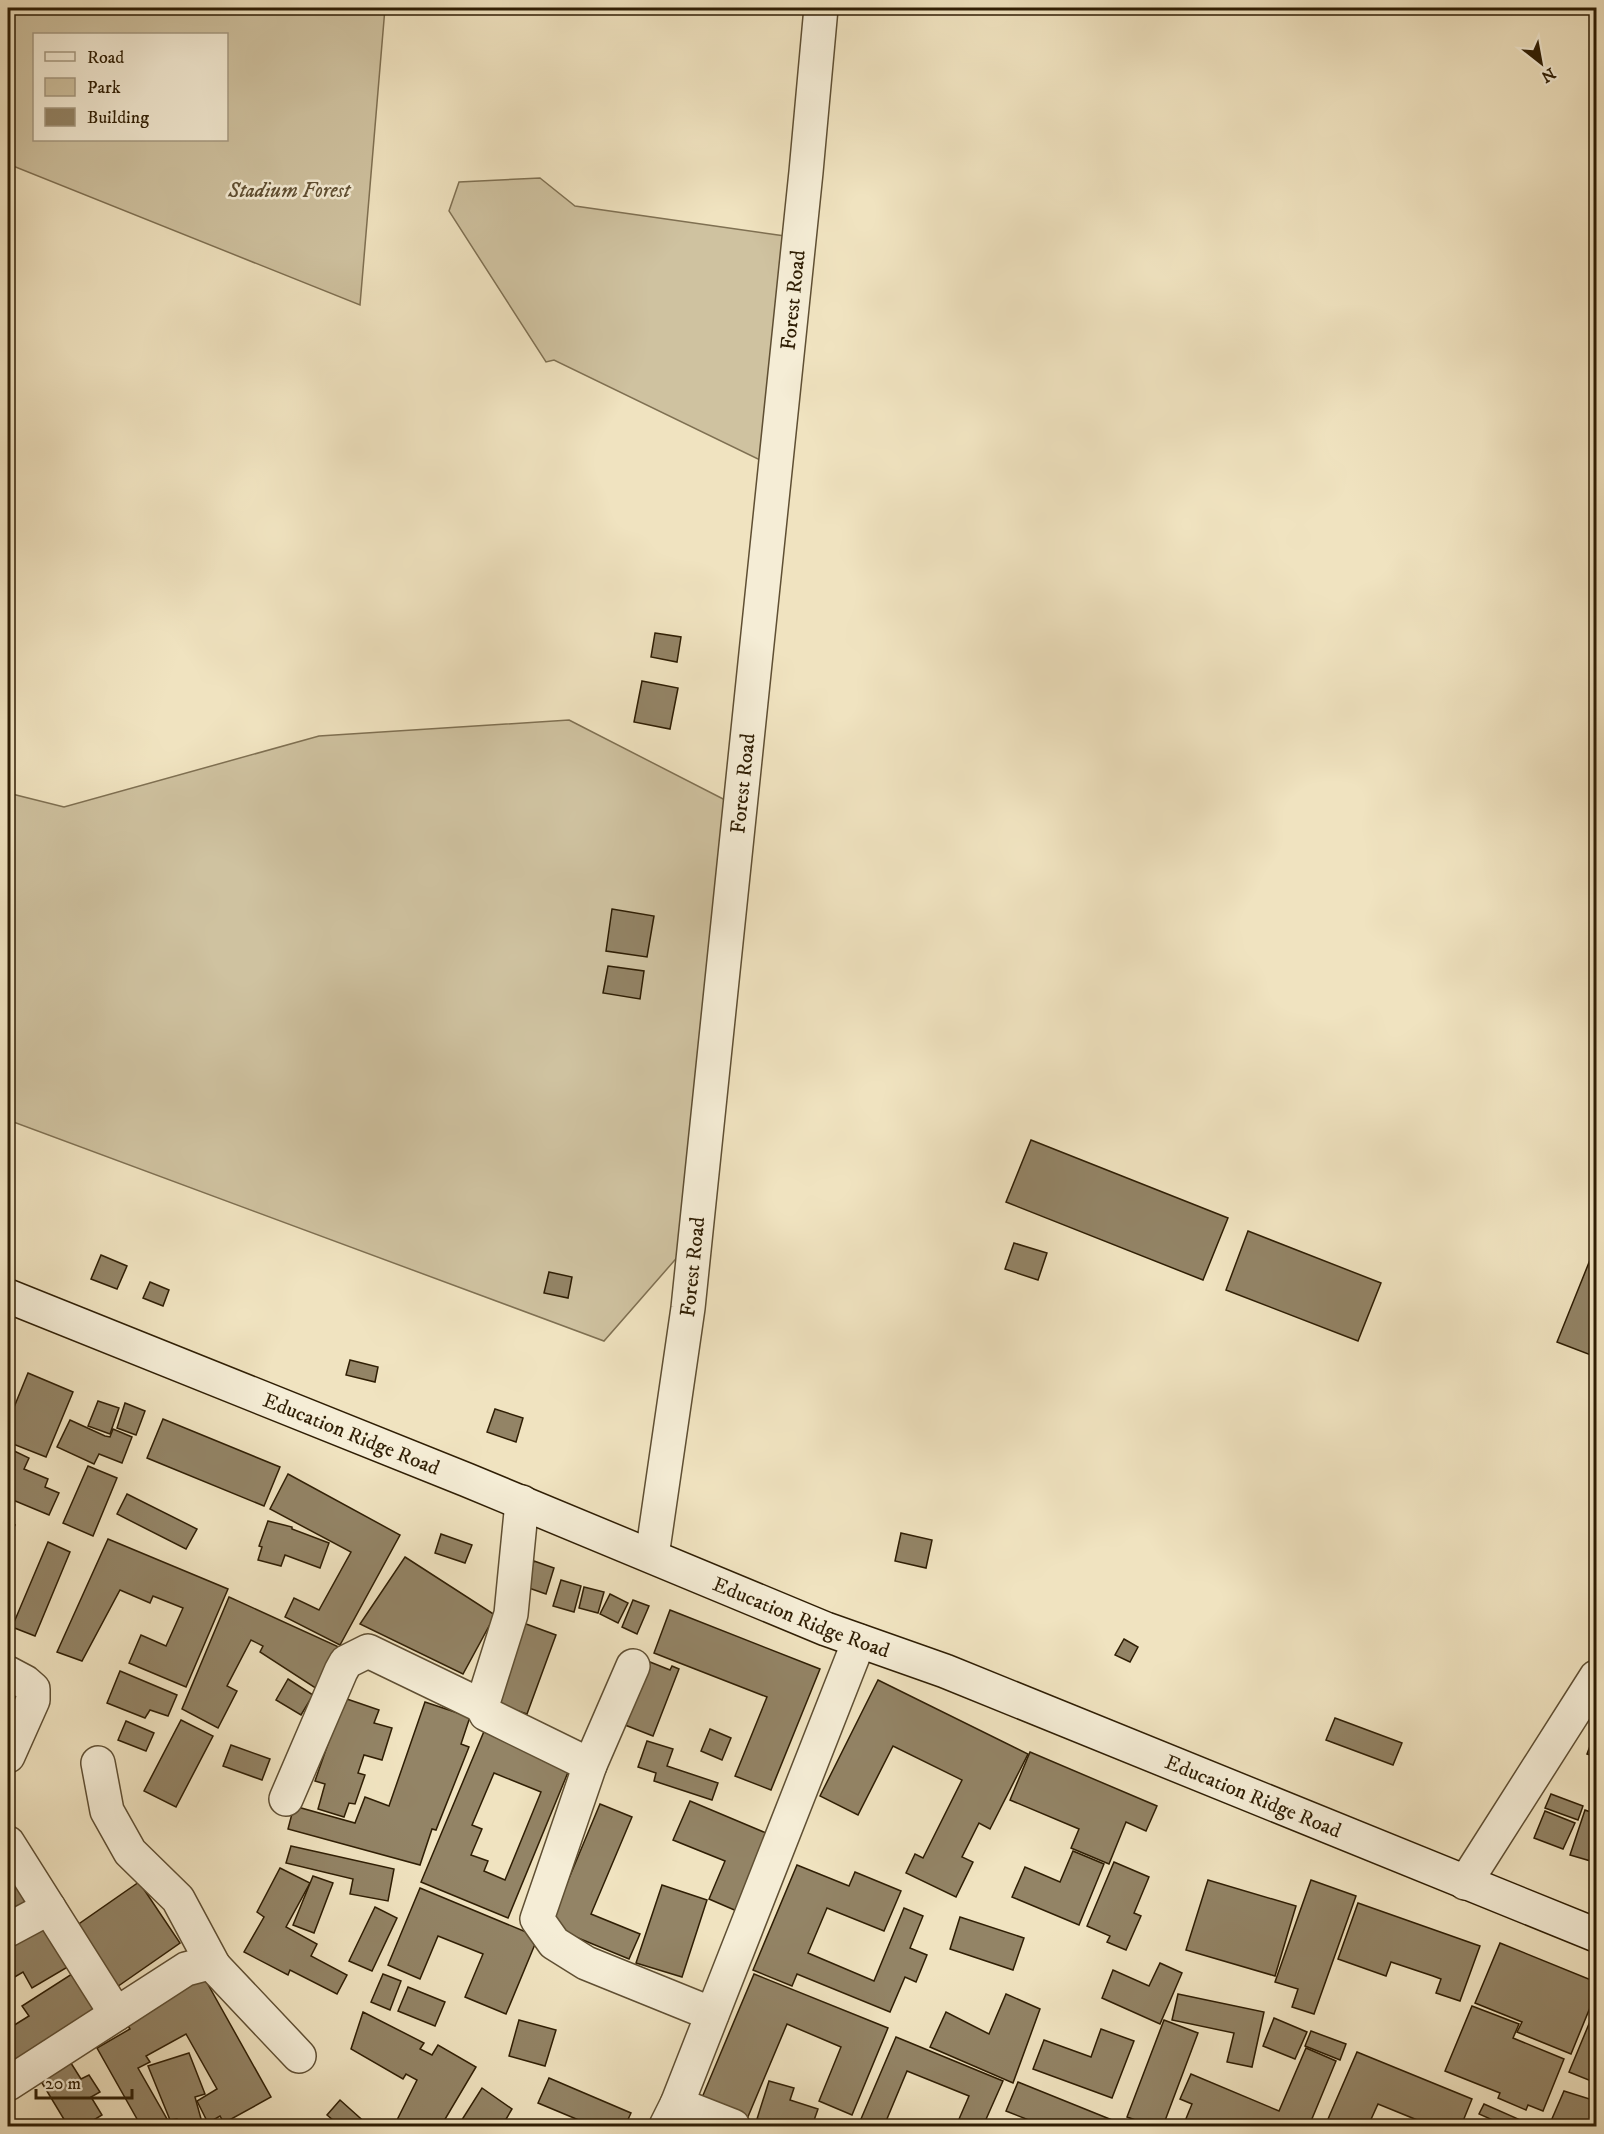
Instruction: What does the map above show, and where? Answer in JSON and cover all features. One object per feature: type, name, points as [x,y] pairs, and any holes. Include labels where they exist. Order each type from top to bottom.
[{"type":"street","name":"Forest Road","points":[[652,1556],[689,1296],[821,8]]},
{"type":"street","name":"Education Ridge Road","points":[[8,1296],[522,1502],[826,1629],[976,1683],[1596,1935]]},
{"type":"street","points":[[482,1706],[511,1614],[522,1502]]},
{"type":"street","points":[[733,2127],[671,2115],[859,1641]]},
{"type":"street","points":[[286,1799],[341,1671],[346,1662],[368,1651],[482,1706],[486,1714],[590,1765]]},
{"type":"street","points":[[633,1666],[590,1765],[537,1919],[554,1943],[586,1963],[712,2014]]},
{"type":"street","points":[[8,1673],[33,1689],[33,1700],[8,1756]]},
{"type":"street","points":[[1465,1883],[1596,1677]]},
{"type":"street","points":[[98,1763],[108,1811],[130,1852],[178,1899],[214,1966],[299,2056]]},
{"type":"street","points":[[8,1843],[116,2014]]},
{"type":"street","points":[[8,1930],[49,1908]]},
{"type":"street","points":[[8,2084],[186,1969],[205,1964],[214,1966]]},
{"type":"green space","name":"Stadium Forest","points":[[8,8],[385,8],[360,305],[8,164]]},
{"type":"green space","points":[[540,178],[575,206],[813,240],[787,473],[554,360],[546,362],[449,211],[459,182]]},
{"type":"green space","points":[[569,720],[731,803],[688,1245],[604,1341],[8,1120],[8,793],[64,807],[319,736]]},
{"type":"building","points":[[655,633],[681,637],[677,662],[651,657]]},
{"type":"building","points":[[642,681],[678,688],[670,729],[634,722]]},
{"type":"building","points":[[612,909],[654,916],[647,957],[606,951]]},
{"type":"building","points":[[608,966],[644,971],[640,999],[603,993]]},
{"type":"building","points":[[1031,1140],[1228,1218],[1203,1280],[1006,1202]]},
{"type":"building","points":[[1248,1231],[1381,1283],[1358,1341],[1226,1290]]},
{"type":"building","points":[[1014,1243],[1047,1253],[1038,1280],[1005,1269]]},
{"type":"building","points":[[101,1255],[127,1266],[117,1289],[91,1279]]},
{"type":"building","points":[[1592,1255],[1596,1257],[1596,1357],[1557,1342]]},
{"type":"building","points":[[549,1272],[572,1277],[568,1298],[544,1293]]},
{"type":"building","points":[[150,1282],[169,1290],[163,1306],[143,1298]]},
{"type":"building","points":[[350,1360],[378,1367],[375,1382],[346,1375]]},
{"type":"building","points":[[28,1373],[73,1392],[46,1457],[8,1442],[8,1422]]},
{"type":"building","points":[[98,1401],[119,1408],[110,1434],[88,1426]]},
{"type":"building","points":[[125,1403],[145,1411],[136,1435],[117,1428]]},
{"type":"building","points":[[495,1409],[523,1418],[516,1442],[487,1432]]},
{"type":"building","points":[[163,1419],[280,1467],[264,1506],[147,1458]]},
{"type":"building","points":[[70,1420],[105,1436],[110,1437],[113,1429],[132,1437],[122,1463],[99,1454],[94,1464],[57,1447]]},
{"type":"building","points":[[8,1448],[29,1458],[24,1469],[48,1479],[45,1487],[59,1493],[49,1515],[8,1498]]},
{"type":"building","points":[[88,1466],[117,1478],[93,1536],[63,1523]]},
{"type":"building","points":[[288,1474],[400,1535],[340,1645],[285,1617],[294,1598],[319,1610],[351,1552],[270,1509]]},
{"type":"building","points":[[127,1494],[197,1529],[186,1549],[117,1514]]},
{"type":"building","points":[[268,1521],[292,1527],[292,1529],[329,1543],[320,1568],[285,1555],[281,1566],[258,1560],[262,1547],[259,1546]]},
{"type":"building","points":[[8,1522],[15,1525],[8,1542]]},
{"type":"building","points":[[901,1533],[932,1540],[926,1568],[895,1561]]},
{"type":"building","points":[[441,1534],[472,1545],[465,1563],[435,1553]]},
{"type":"building","points":[[108,1539],[228,1589],[186,1687],[129,1663],[141,1635],[166,1646],[183,1608],[153,1596],[150,1603],[120,1590],[82,1661],[57,1652]]},
{"type":"building","points":[[48,1542],[70,1552],[35,1636],[12,1627]]},
{"type":"building","points":[[405,1557],[495,1615],[463,1674],[360,1624]]},
{"type":"building","points":[[534,1561],[554,1568],[546,1594],[526,1587]]},
{"type":"building","points":[[561,1580],[581,1586],[574,1612],[553,1606]]},
{"type":"building","points":[[584,1587],[604,1592],[598,1613],[579,1608]]},
{"type":"building","points":[[610,1594],[628,1603],[618,1623],[600,1614]]},
{"type":"building","points":[[229,1597],[341,1648],[317,1689],[260,1652],[263,1646],[251,1640],[227,1686],[237,1691],[218,1728],[182,1709]]},
{"type":"building","points":[[633,1600],[649,1606],[637,1634],[622,1627]]},
{"type":"building","points":[[670,1610],[820,1669],[771,1790],[735,1776],[767,1697],[654,1653]]},
{"type":"building","points":[[518,1621],[556,1635],[527,1714],[489,1701]]},
{"type":"building","points":[[1124,1639],[1138,1647],[1130,1662],[1115,1655]]},
{"type":"building","points":[[650,1662],[670,1670],[672,1666],[679,1669],[653,1736],[625,1725]]},
{"type":"building","points":[[120,1671],[177,1695],[168,1716],[150,1710],[145,1718],[107,1703]]},
{"type":"building","points":[[288,1679],[313,1695],[301,1715],[276,1700]]},
{"type":"building","points":[[878,1680],[1028,1754],[990,1829],[979,1823],[962,1857],[973,1862],[956,1897],[906,1873],[915,1854],[923,1858],[962,1780],[893,1746],[858,1815],[820,1796]]},
{"type":"building","points":[[344,1698],[379,1710],[374,1723],[392,1728],[382,1760],[364,1755],[358,1773],[365,1775],[355,1804],[349,1803],[344,1817],[318,1809],[325,1784],[315,1781]]},
{"type":"building","points":[[425,1702],[470,1717],[461,1744],[469,1747],[436,1830],[432,1829],[420,1865],[288,1829],[294,1806],[355,1823],[365,1797],[389,1806]]},
{"type":"building","points":[[1335,1718],[1402,1743],[1393,1765],[1326,1740]]},
{"type":"building","points":[[181,1720],[213,1736],[176,1807],[144,1791]]},
{"type":"building","points":[[126,1721],[154,1733],[146,1751],[118,1740]]},
{"type":"building","points":[[485,1729],[571,1765],[508,1918],[421,1882]],"holes":[[[494,1773],[541,1792],[505,1880],[484,1871],[488,1861],[471,1855],[482,1829],[472,1825]]]},
{"type":"building","points":[[710,1729],[731,1738],[722,1760],[701,1751]]},
{"type":"building","points":[[1596,1730],[1596,1757],[1587,1754]]},
{"type":"building","points":[[647,1741],[673,1749],[667,1766],[718,1783],[712,1800],[654,1781],[656,1773],[638,1767]]},
{"type":"building","points":[[231,1745],[270,1759],[262,1780],[223,1766]]},
{"type":"building","points":[[1030,1752],[1157,1806],[1146,1831],[1126,1822],[1109,1864],[1071,1848],[1079,1829],[1010,1800]]},
{"type":"building","points":[[1551,1794],[1583,1806],[1578,1820],[1545,1808]]},
{"type":"building","points":[[690,1801],[771,1835],[739,1912],[709,1899],[725,1861],[673,1840]]},
{"type":"building","points":[[600,1804],[632,1817],[591,1914],[640,1934],[629,1959],[549,1926]]},
{"type":"building","points":[[1585,1810],[1596,1814],[1594,1862],[1570,1855]]},
{"type":"building","points":[[1545,1811],[1575,1823],[1563,1849],[1534,1838]]},
{"type":"building","points":[[291,1846],[394,1869],[388,1901],[350,1894],[353,1879],[286,1863]]},
{"type":"building","points":[[1073,1851],[1104,1864],[1079,1925],[1012,1897],[1025,1867],[1060,1882]]},
{"type":"building","points":[[1114,1862],[1149,1877],[1134,1913],[1141,1916],[1126,1950],[1107,1942],[1110,1936],[1087,1926]]},
{"type":"building","points":[[797,1865],[849,1886],[855,1872],[901,1891],[884,1931],[827,1908],[808,1953],[874,1981],[904,1908],[923,1916],[910,1948],[927,1955],[916,1982],[905,1977],[890,2012],[797,1974],[792,1986],[753,1970]]},
{"type":"building","points":[[8,1868],[31,1906],[8,1920]]},
{"type":"building","points":[[280,1868],[310,1883],[286,1927],[317,1944],[311,1956],[347,1975],[337,1994],[290,1970],[288,1975],[244,1952],[264,1917],[257,1912]]},
{"type":"building","points":[[313,1876],[333,1883],[314,1933],[293,1925]]},
{"type":"building","points":[[1208,1880],[1296,1906],[1275,1976],[1186,1950]]},
{"type":"building","points":[[1311,1880],[1356,1896],[1314,2014],[1292,2007],[1298,1989],[1275,1982]]},
{"type":"building","points":[[139,1882],[180,1943],[114,1989],[73,1928]]},
{"type":"building","points":[[662,1885],[707,1900],[682,1977],[636,1963]]},
{"type":"building","points":[[420,1888],[538,1937],[506,2014],[465,1997],[483,1954],[438,1936],[420,1979],[388,1965]]},
{"type":"building","points":[[1358,1903],[1480,1946],[1460,2001],[1436,1993],[1441,1979],[1433,1976],[1391,1962],[1386,1976],[1338,1959]]},
{"type":"building","points":[[375,1907],[397,1918],[372,1971],[349,1961]]},
{"type":"building","points":[[960,1917],[1024,1938],[1013,1970],[950,1949]]},
{"type":"building","points":[[46,1924],[71,1965],[32,1988],[23,1972],[8,1981],[8,1944]]},
{"type":"building","points":[[1500,1943],[1596,1982],[1596,1993],[1571,2054],[1517,2032],[1522,2022],[1475,2003]]},
{"type":"building","points":[[1160,1963],[1182,1973],[1160,2024],[1102,1998],[1113,1970],[1149,1986]]},
{"type":"building","points":[[75,1972],[100,2012],[8,2068],[8,2029],[29,2016],[22,2006]]},
{"type":"building","points":[[201,1972],[271,2097],[224,2123],[220,2116],[208,2123],[197,2101],[217,2089],[186,2034],[146,2056],[150,2062],[138,2068],[167,2119],[153,2126],[141,2126],[97,2048],[130,2029],[122,2017]]},
{"type":"building","points":[[383,1974],[401,1981],[390,2010],[371,2002]]},
{"type":"building","points":[[754,1974],[888,2028],[852,2115],[819,2101],[841,2047],[787,2024],[747,2119],[701,2100]]},
{"type":"building","points":[[408,1987],[445,2002],[435,2026],[398,2011]]},
{"type":"building","points":[[1006,1994],[1040,2009],[1013,2083],[930,2047],[946,2012],[989,2034]]},
{"type":"building","points":[[1178,1994],[1264,2012],[1252,2067],[1227,2062],[1234,2033],[1172,2020]]},
{"type":"building","points":[[1472,2006],[1519,2024],[1513,2038],[1564,2059],[1543,2111],[1528,2105],[1526,2110],[1498,2098],[1500,2093],[1445,2071]]},
{"type":"building","points":[[1596,2007],[1596,2083],[1569,2072]]},
{"type":"building","points":[[363,2012],[424,2043],[420,2049],[432,2055],[438,2045],[476,2067],[441,2126],[394,2126],[417,2080],[406,2074],[403,2079],[351,2049]]},
{"type":"building","points":[[1274,2018],[1307,2032],[1295,2059],[1263,2046]]},
{"type":"building","points":[[519,2020],[556,2030],[545,2066],[509,2056]]},
{"type":"building","points":[[1164,2020],[1198,2033],[1163,2126],[1152,2126],[1127,2117]]},
{"type":"building","points":[[1101,2029],[1134,2041],[1112,2098],[1033,2069],[1044,2040],[1091,2057]]},
{"type":"building","points":[[1311,2031],[1346,2044],[1340,2060],[1305,2046]]},
{"type":"building","points":[[896,2037],[1003,2081],[983,2126],[956,2126],[969,2096],[907,2071],[884,2126],[858,2126]]},
{"type":"building","points":[[1306,2048],[1336,2061],[1309,2126],[1183,2126],[1192,2104],[1180,2099],[1191,2074],[1279,2111]]},
{"type":"building","points":[[1357,2052],[1472,2099],[1461,2126],[1426,2126],[1427,2124],[1378,2104],[1368,2126],[1325,2126]]},
{"type":"building","points":[[189,2053],[205,2094],[195,2097],[203,2126],[180,2126],[177,2119],[170,2120],[148,2066]]},
{"type":"building","points":[[69,2060],[81,2079],[89,2075],[100,2092],[91,2097],[102,2115],[84,2126],[68,2126],[39,2078]]},
{"type":"building","points":[[549,2078],[631,2113],[625,2126],[593,2126],[538,2103]]},
{"type":"building","points":[[769,2081],[794,2088],[790,2100],[818,2109],[812,2126],[779,2126],[757,2119]]},
{"type":"building","points":[[1018,2082],[1127,2126],[1044,2126],[1006,2111]]},
{"type":"building","points":[[482,2088],[512,2109],[502,2126],[458,2126]]},
{"type":"building","points":[[1564,2091],[1596,2101],[1596,2126],[1563,2126],[1551,2121]]},
{"type":"building","points":[[340,2100],[369,2126],[340,2126],[327,2115]]},
{"type":"building","points":[[1484,2104],[1534,2126],[1506,2126],[1479,2114]]},
{"type":"building","points":[[1481,2120],[1495,2126],[1478,2126]]}]
